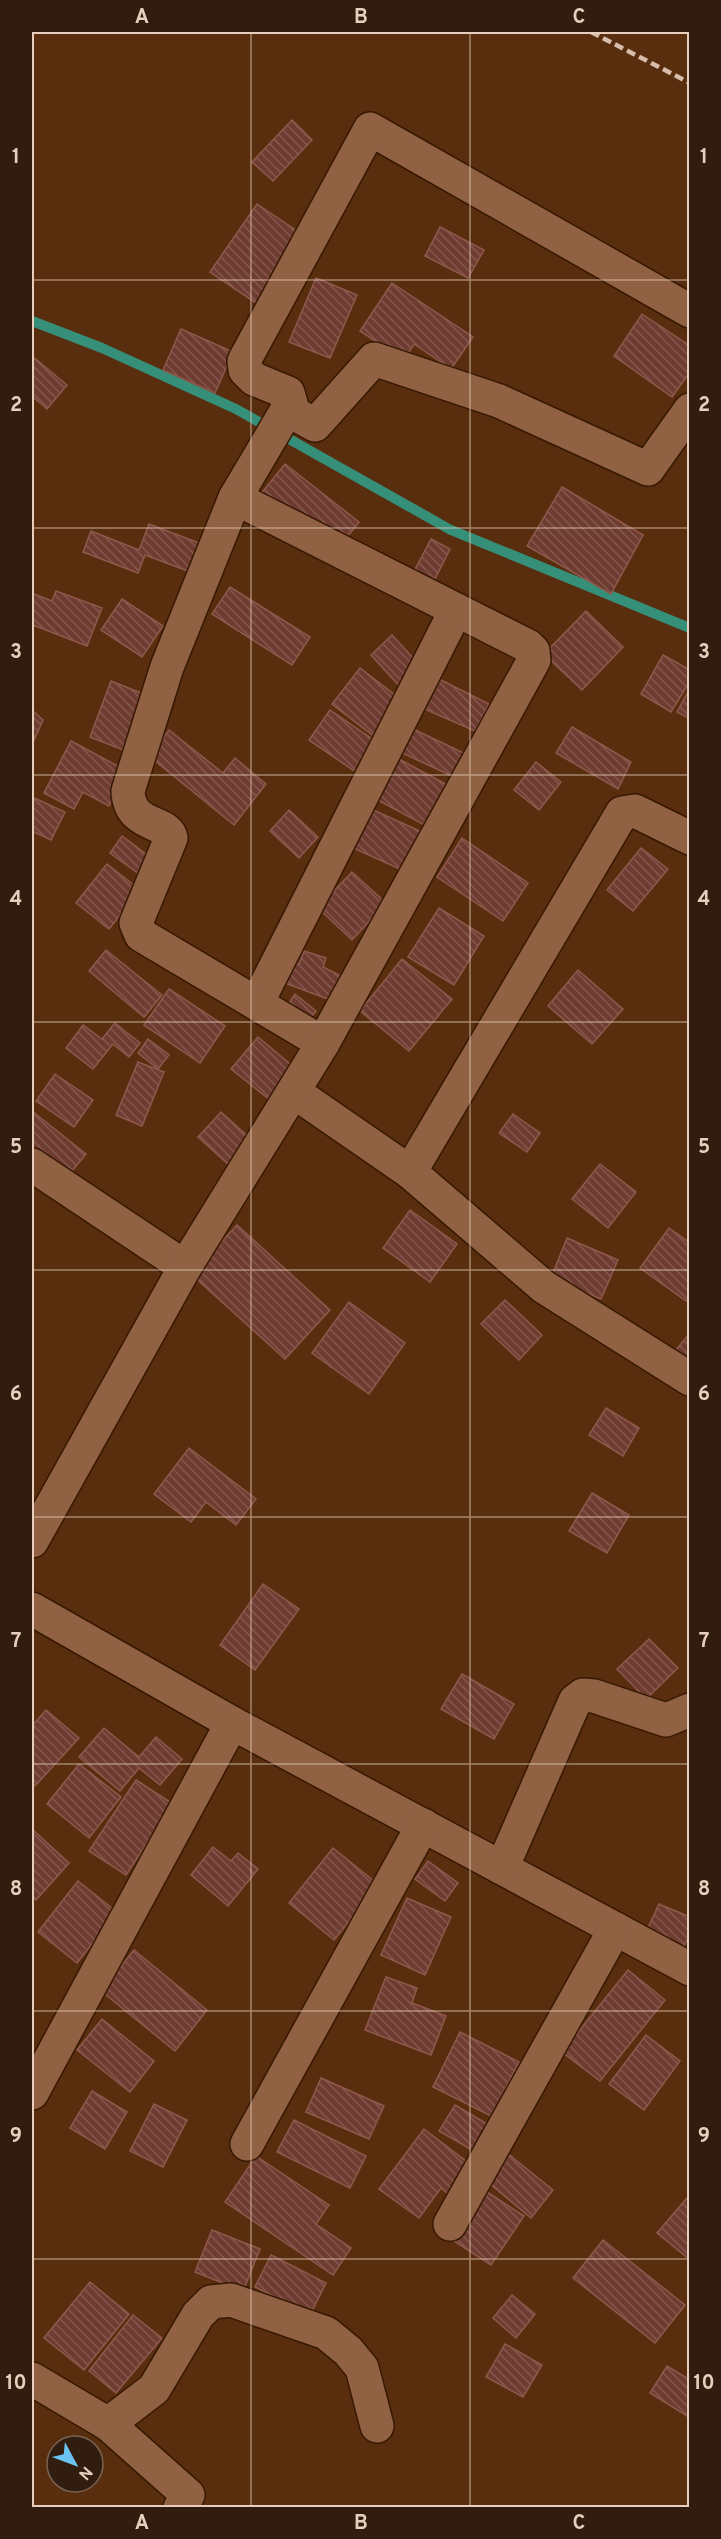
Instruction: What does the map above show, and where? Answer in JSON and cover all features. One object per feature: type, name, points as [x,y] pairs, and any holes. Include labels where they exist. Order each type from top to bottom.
[{"type":"street","points":[[323,1043],[141,935],[136,923],[171,834],[139,817],[128,801],[128,791],[167,667],[235,498],[291,403],[288,393],[254,379],[244,370],[244,361],[370,129],[690,311]]},
{"type":"street","points":[[288,410],[315,425],[374,358],[499,401],[648,469],[690,410]]},
{"type":"street","points":[[32,1541],[185,1267],[323,1043],[534,660],[533,651],[528,646],[235,498]]},
{"type":"street","points":[[257,1004],[456,610]]},
{"type":"street","points":[[410,1172],[622,813],[635,810],[690,838]]},
{"type":"street","points":[[294,1092],[410,1172],[544,1287],[690,1379]]},
{"type":"street","points":[[32,1165],[185,1267]]},
{"type":"street","points":[[32,1609],[232,1723],[690,1969]]},
{"type":"street","points":[[502,1868],[575,1701],[584,1695],[594,1696],[666,1720],[690,1710]]},
{"type":"street","points":[[32,2093],[232,1723]]},
{"type":"street","points":[[247,2144],[423,1825]]},
{"type":"street","points":[[450,2224],[615,1929]]},
{"type":"street","points":[[108,2424],[154,2389],[198,2314],[212,2302],[231,2300],[326,2333],[348,2351],[362,2368],[377,2426]]},
{"type":"street","points":[[32,2379],[108,2424],[188,2495],[180,2508]]},
{"type":"building","points":[[292,120],[312,140],[273,181],[252,162]]},
{"type":"building","points":[[257,204],[306,237],[259,305],[210,272]]},
{"type":"building","points":[[440,227],[484,250],[468,278],[425,256]]},
{"type":"building","points":[[316,278],[357,295],[330,358],[289,342]]},
{"type":"building","points":[[392,283],[473,337],[451,369],[414,344],[404,360],[360,331]]},
{"type":"building","points":[[642,314],[690,346],[690,372],[672,397],[614,356]]},
{"type":"building","points":[[181,329],[233,352],[215,393],[163,370]]},
{"type":"building","points":[[32,356],[67,385],[47,409],[32,396]]},
{"type":"building","points":[[285,464],[359,522],[326,563],[252,505]]},
{"type":"building","points":[[562,487],[643,535],[611,594],[527,546]]},
{"type":"building","points":[[149,524],[212,548],[201,576],[145,555],[138,573],[83,552],[91,531],[139,550]]},
{"type":"building","points":[[431,539],[450,549],[430,589],[410,579]]},
{"type":"building","points":[[230,587],[310,637],[292,665],[212,614]]},
{"type":"building","points":[[56,591],[102,608],[87,646],[33,625],[32,627],[32,593],[52,601]]},
{"type":"building","points":[[122,599],[163,626],[142,657],[101,630]]},
{"type":"building","points":[[586,611],[623,647],[582,690],[544,654]]},
{"type":"building","points":[[392,635],[423,669],[402,689],[371,655]]},
{"type":"building","points":[[663,655],[690,670],[690,681],[671,712],[641,694]]},
{"type":"building","points":[[360,668],[404,702],[376,738],[332,704]]},
{"type":"building","points":[[437,678],[489,704],[475,731],[422,708]]},
{"type":"building","points":[[111,681],[156,699],[134,754],[90,737]]},
{"type":"building","points":[[690,688],[690,719],[677,712]]},
{"type":"building","points":[[32,710],[43,720],[32,745]]},
{"type":"building","points":[[330,710],[381,745],[360,775],[309,740]]},
{"type":"building","points":[[572,727],[631,762],[618,789],[556,753]]},
{"type":"building","points":[[411,728],[468,755],[454,777],[400,752]]},
{"type":"building","points":[[169,730],[223,773],[235,758],[266,784],[234,825],[149,756]]},
{"type":"building","points":[[71,741],[127,771],[109,806],[83,792],[74,809],[44,793]]},
{"type":"building","points":[[397,758],[453,788],[430,828],[374,798]]},
{"type":"building","points":[[536,762],[561,782],[539,810],[514,790]]},
{"type":"building","points":[[32,797],[65,812],[51,840],[32,831]]},
{"type":"building","points":[[371,809],[420,831],[402,870],[353,848]]},
{"type":"building","points":[[289,810],[318,837],[299,858],[270,831]]},
{"type":"building","points":[[122,836],[154,860],[142,876],[110,853]]},
{"type":"building","points":[[462,838],[528,883],[503,921],[437,877]]},
{"type":"building","points":[[641,848],[668,869],[633,911],[607,890]]},
{"type":"building","points":[[107,864],[140,890],[109,929],[76,903]]},
{"type":"building","points":[[352,872],[386,903],[352,940],[318,908]]},
{"type":"building","points":[[439,908],[484,936],[454,985],[408,957]]},
{"type":"building","points":[[106,950],[162,995],[144,1017],[89,971]]},
{"type":"building","points":[[304,951],[326,958],[323,967],[349,980],[336,1002],[285,983],[293,962],[299,964]]},
{"type":"building","points":[[402,959],[452,999],[409,1051],[360,1011]]},
{"type":"building","points":[[578,970],[623,1009],[592,1044],[548,1006]]},
{"type":"building","points":[[169,989],[225,1026],[200,1063],[144,1025]]},
{"type":"building","points":[[295,994],[316,1011],[305,1024],[285,1009]]},
{"type":"building","points":[[115,1023],[140,1043],[129,1057],[113,1044],[93,1069],[66,1048],[83,1025],[102,1039]]},
{"type":"building","points":[[258,1037],[295,1068],[270,1100],[231,1069]]},
{"type":"building","points":[[148,1039],[169,1055],[158,1069],[138,1053]]},
{"type":"building","points":[[138,1062],[164,1072],[142,1126],[116,1115]]},
{"type":"building","points":[[55,1074],[93,1100],[74,1127],[36,1101]]},
{"type":"building","points":[[32,1111],[86,1154],[62,1183],[32,1158]]},
{"type":"building","points":[[221,1112],[253,1141],[230,1166],[198,1137]]},
{"type":"building","points":[[513,1114],[540,1133],[527,1152],[499,1133]]},
{"type":"building","points":[[600,1164],[636,1192],[608,1228],[572,1199]]},
{"type":"building","points":[[410,1210],[457,1244],[430,1282],[383,1248]]},
{"type":"building","points":[[237,1225],[330,1310],[285,1359],[191,1274]]},
{"type":"building","points":[[669,1228],[690,1243],[690,1296],[686,1301],[640,1268]]},
{"type":"building","points":[[567,1238],[618,1260],[601,1299],[551,1278]]},
{"type":"building","points":[[505,1300],[542,1335],[519,1360],[481,1324]]},
{"type":"building","points":[[349,1302],[405,1343],[369,1394],[312,1353]]},
{"type":"building","points":[[690,1333],[690,1372],[671,1356]]},
{"type":"building","points":[[606,1408],[639,1428],[623,1456],[589,1435]]},
{"type":"building","points":[[189,1448],[256,1499],[236,1525],[206,1502],[191,1522],[154,1494]]},
{"type":"building","points":[[592,1493],[629,1515],[607,1553],[569,1531]]},
{"type":"building","points":[[263,1584],[299,1609],[255,1670],[220,1645]]},
{"type":"building","points":[[649,1639],[678,1668],[646,1699],[617,1669]]},
{"type":"building","points":[[462,1674],[514,1704],[494,1739],[441,1709]]},
{"type":"building","points":[[46,1710],[79,1738],[35,1786],[32,1783],[32,1726]]},
{"type":"building","points":[[104,1728],[139,1757],[156,1737],[182,1759],[160,1785],[139,1768],[120,1791],[79,1757]]},
{"type":"building","points":[[79,1764],[121,1797],[89,1838],[47,1804]]},
{"type":"building","points":[[136,1780],[173,1804],[126,1875],[89,1851]]},
{"type":"building","points":[[32,1829],[69,1863],[36,1900],[32,1897]]},
{"type":"building","points":[[213,1847],[231,1861],[238,1853],[258,1869],[228,1906],[191,1875]]},
{"type":"building","points":[[333,1848],[379,1885],[334,1940],[289,1903]]},
{"type":"building","points":[[428,1861],[458,1883],[445,1901],[415,1879]]},
{"type":"building","points":[[78,1881],[117,1912],[77,1963],[38,1932]]},
{"type":"building","points":[[407,1898],[451,1917],[425,1975],[381,1955]]},
{"type":"building","points":[[659,1904],[690,1917],[690,1934],[678,1958],[642,1941]]},
{"type":"building","points":[[134,1950],[207,2010],[175,2051],[101,1991]]},
{"type":"building","points":[[628,1970],[665,2000],[600,2081],[562,2052]]},
{"type":"building","points":[[386,1977],[417,1988],[412,2003],[446,2016],[431,2055],[365,2030]]},
{"type":"building","points":[[102,2019],[154,2061],[130,2092],[77,2050]]},
{"type":"building","points":[[460,2032],[519,2062],[491,2116],[433,2087]]},
{"type":"building","points":[[646,2035],[680,2061],[644,2110],[609,2084]]},
{"type":"building","points":[[321,2078],[384,2106],[369,2139],[306,2112]]},
{"type":"building","points":[[92,2091],[127,2112],[105,2149],[70,2128]]},
{"type":"building","points":[[154,2104],[187,2120],[163,2167],[130,2151]]},
{"type":"building","points":[[455,2105],[494,2128],[479,2154],[439,2131]]},
{"type":"building","points":[[294,2120],[366,2156],[350,2188],[277,2152]]},
{"type":"building","points":[[424,2129],[475,2168],[452,2197],[441,2188],[419,2218],[379,2189]]},
{"type":"building","points":[[506,2152],[553,2190],[531,2218],[484,2179]]},
{"type":"building","points":[[256,2156],[329,2205],[316,2224],[351,2248],[333,2275],[225,2202]]},
{"type":"building","points":[[487,2192],[524,2216],[491,2265],[454,2241]]},
{"type":"building","points":[[687,2198],[690,2200],[690,2260],[657,2233]]},
{"type":"building","points":[[212,2230],[260,2249],[243,2291],[195,2272]]},
{"type":"building","points":[[603,2240],[685,2305],[655,2343],[573,2278]]},
{"type":"building","points":[[271,2255],[326,2283],[310,2315],[255,2287]]},
{"type":"building","points":[[90,2282],[129,2314],[84,2370],[44,2338]]},
{"type":"building","points":[[512,2295],[535,2314],[516,2338],[493,2318]]},
{"type":"building","points":[[133,2315],[162,2338],[116,2393],[89,2371]]},
{"type":"building","points":[[505,2344],[542,2365],[523,2397],[486,2377]]},
{"type":"building","points":[[667,2366],[690,2380],[690,2418],[650,2393]]},
{"type":"waterway","points":[[32,321],[102,348],[236,409],[449,529],[690,628]]},
{"type":"railway","points":[[591,32],[690,83]]}]
